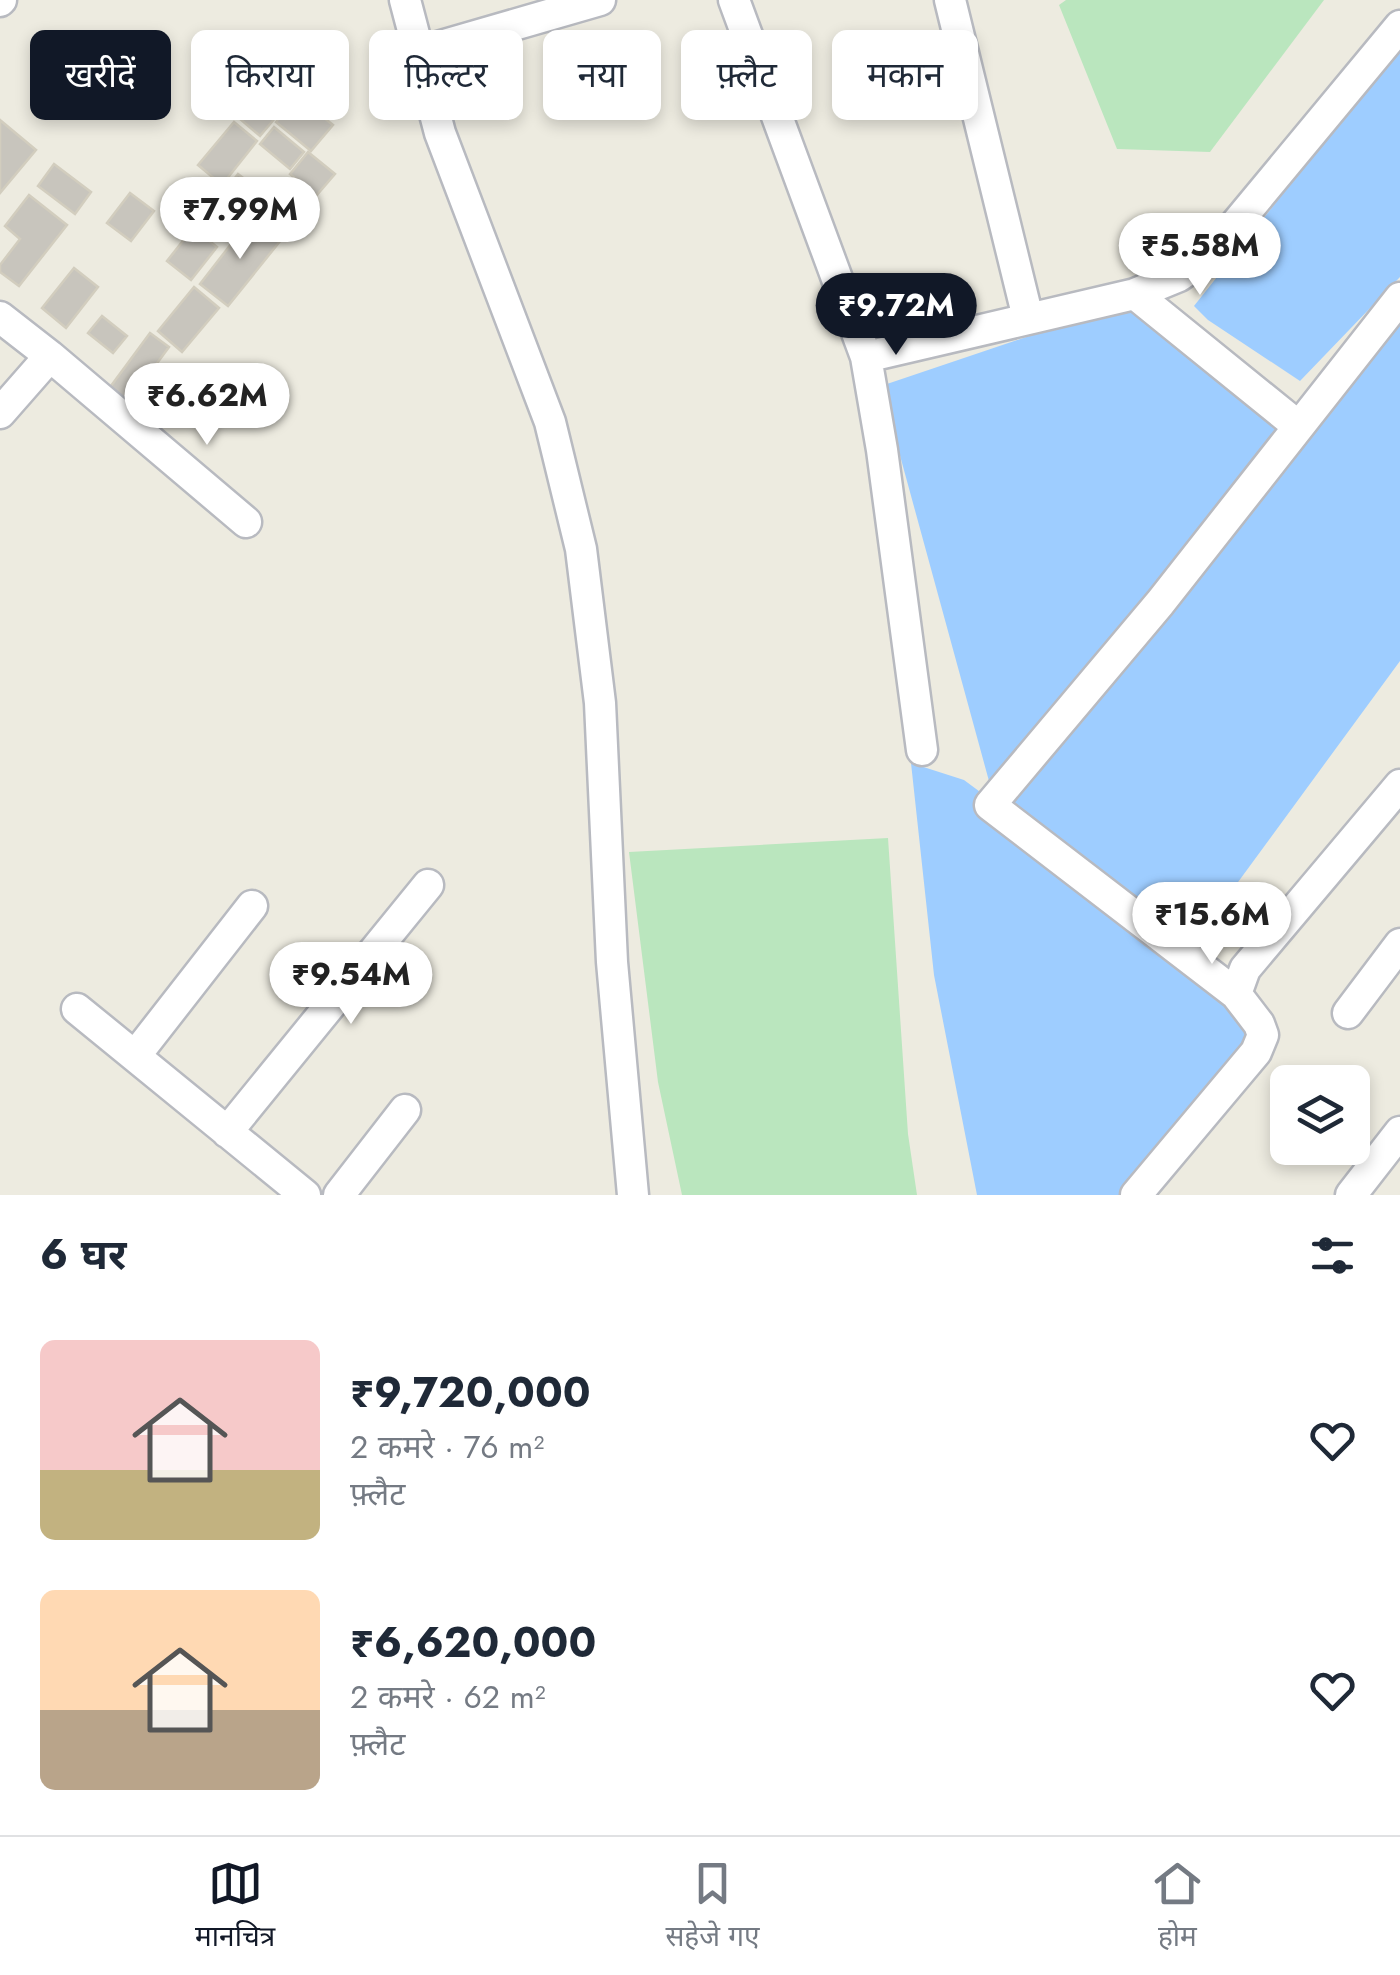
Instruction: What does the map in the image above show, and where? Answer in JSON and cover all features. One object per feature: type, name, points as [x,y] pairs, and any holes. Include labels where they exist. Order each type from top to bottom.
[{"type":"street","points":[[405,0],[412,30]]},
{"type":"street","points":[[496,30],[600,0]]},
{"type":"street","points":[[734,0],[866,357],[922,750]]},
{"type":"street","points":[[950,0],[1028,318]]},
{"type":"street","points":[[866,357],[1135,294],[1179,276],[1212,254],[1400,26]]},
{"type":"street","points":[[436,120],[550,422],[581,549],[600,702],[612,962],[633,1195]]},
{"type":"street","points":[[1135,294],[1298,426]]},
{"type":"street","points":[[1136,1195],[1256,1052],[1263,1035],[1259,1024],[1236,994],[990,805],[1160,602],[1400,298]]},
{"type":"street","points":[[0,317],[246,522]]},
{"type":"street","points":[[0,413],[50,356]]},
{"type":"street","points":[[1236,994],[1244,969],[1400,786]]},
{"type":"street","points":[[227,1132],[428,884]]},
{"type":"street","points":[[135,1056],[252,906]]},
{"type":"street","points":[[1348,1013],[1400,944]]},
{"type":"street","points":[[77,1010],[306,1195]]},
{"type":"street","points":[[339,1195],[406,1110]]},
{"type":"street","points":[[1351,1195],[1400,1132]]},
{"type":"green space","points":[[1066,0],[1324,0],[1210,152],[1117,149],[1059,5]]},
{"type":"green space","points":[[888,838],[908,1134],[917,1195],[682,1195],[658,1082],[629,852]]},
{"type":"water","points":[[1400,46],[1400,277],[1300,381],[1208,320],[1194,306]]},
{"type":"water","points":[[1127,303],[1302,429],[1400,308],[1400,661],[1186,953],[1127,909],[1278,1030],[1120,1195],[977,1195],[934,975],[911,763],[964,780],[995,803],[881,386]]},
{"type":"building","points":[[0,120],[36,150],[0,193]]},
{"type":"building","points":[[241,120],[273,120],[260,136]]},
{"type":"building","points":[[327,120],[333,125],[311,151],[276,122]]},
{"type":"building","points":[[234,122],[257,141],[222,185],[198,165]]},
{"type":"building","points":[[274,127],[304,152],[290,169],[260,144]]},
{"type":"building","points":[[308,152],[335,174],[316,196],[290,174]]},
{"type":"building","points":[[54,164],[91,192],[75,214],[38,186]]},
{"type":"building","points":[[238,174],[264,194],[249,212],[224,192]]},
{"type":"building","points":[[278,186],[305,208],[286,232],[259,210]]},
{"type":"building","points":[[130,193],[154,211],[131,241],[107,223]]},
{"type":"building","points":[[29,195],[67,225],[19,286],[0,272],[0,265],[20,239],[5,226]]},
{"type":"building","points":[[252,217],[281,240],[228,306],[200,284]]},
{"type":"building","points":[[193,228],[217,247],[191,280],[167,261]]},
{"type":"building","points":[[74,268],[98,287],[66,328],[42,308]]},
{"type":"building","points":[[194,287],[219,308],[182,352],[158,331]]},
{"type":"building","points":[[102,316],[127,336],[113,353],[88,333]]},
{"type":"building","points":[[150,333],[169,347],[124,408],[105,394]]}]
